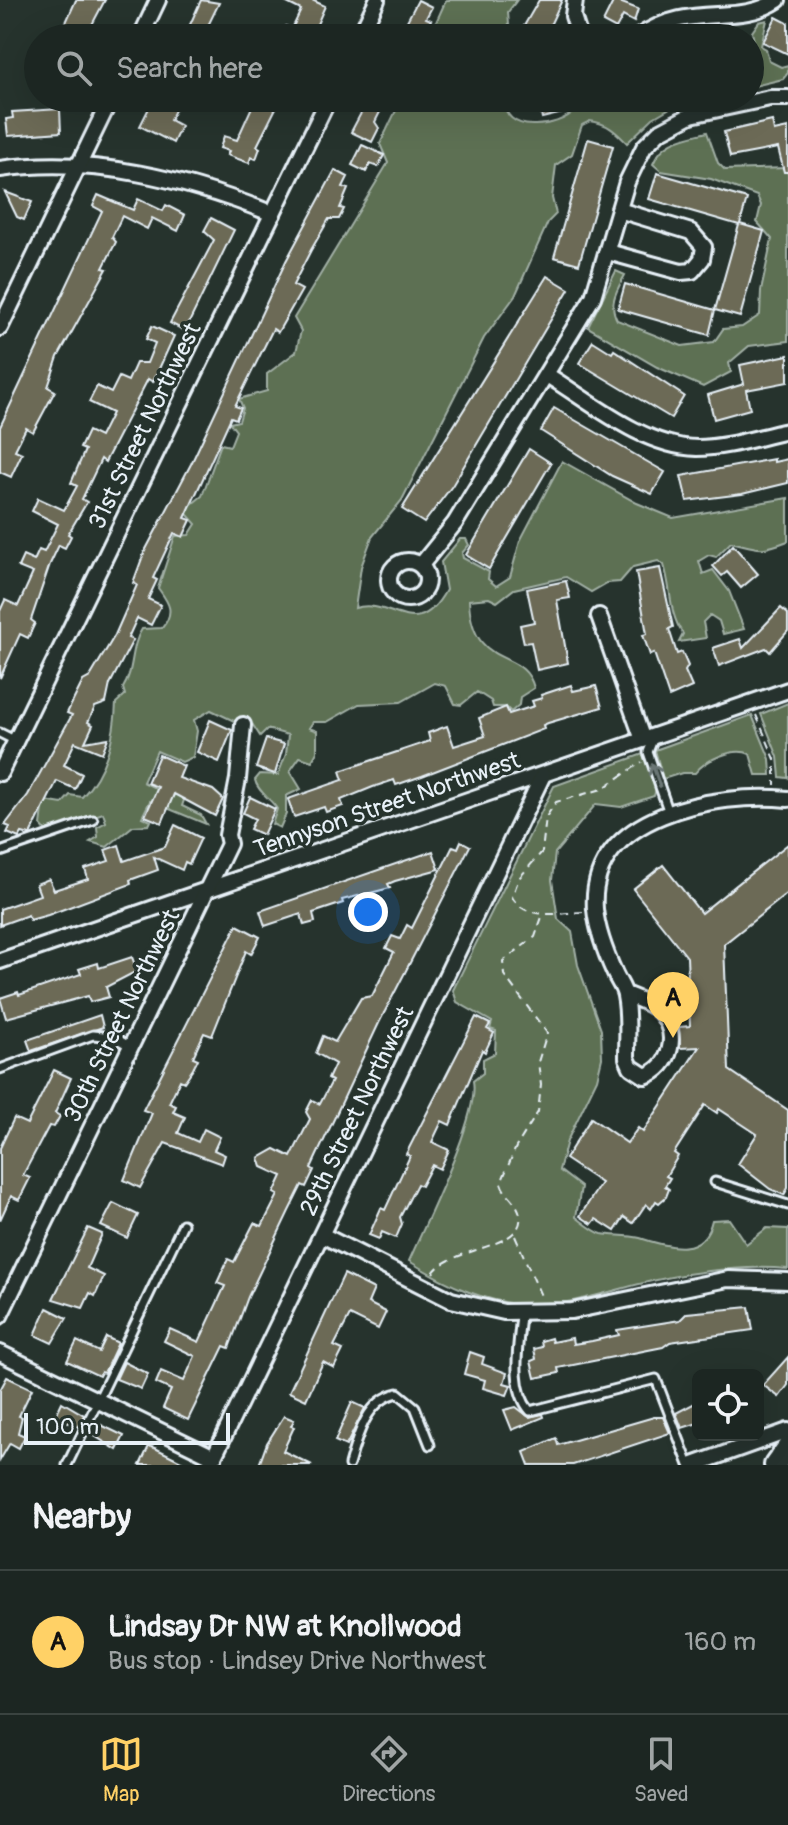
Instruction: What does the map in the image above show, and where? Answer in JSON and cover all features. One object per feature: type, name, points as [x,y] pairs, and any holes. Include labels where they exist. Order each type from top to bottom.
[{"type":"street","points":[[147,24],[158,0]]},
{"type":"street","points":[[366,24],[377,0]]},
{"type":"street","points":[[575,0],[576,24]]},
{"type":"street","points":[[655,24],[698,10],[755,10],[778,0]]},
{"type":"street","points":[[764,99],[788,98]]},
{"type":"street","points":[[0,328],[104,112]]},
{"type":"street","name":"31st Street Northwest","points":[[0,773],[322,112]]},
{"type":"street","points":[[421,565],[455,523],[593,297],[619,210],[640,154],[670,125],[704,112]]},
{"type":"street","points":[[0,169],[79,166],[161,177],[273,214]]},
{"type":"street","points":[[608,252],[681,272],[692,271],[702,259],[704,247],[691,232],[619,210]]},
{"type":"street","points":[[547,375],[645,434],[670,445],[711,447],[788,431]]},
{"type":"street","points":[[599,616],[648,738]]},
{"type":"street","name":"Tennyson Street Northwest","points":[[0,961],[788,690]]},
{"type":"street","name":"30th Street Northwest","points":[[0,1316],[229,844],[227,835],[238,779],[243,725]]},
{"type":"street","name":"29th Street Northwest","points":[[212,1461],[543,775]]},
{"type":"street","points":[[625,994],[660,1012],[668,1026],[671,1050],[666,1061],[658,1071],[645,1076],[631,1067],[627,1058],[625,994],[607,954],[595,911],[597,879],[608,855],[619,843],[669,813],[728,797],[782,799]]},
{"type":"street","points":[[322,1235],[423,1287],[462,1303],[521,1314],[598,1306],[703,1282],[788,1281]]},
{"type":"street","points":[[0,1353],[212,1461]]},
{"type":"street","points":[[691,1465],[788,1431]]},
{"type":"street","points":[[775,1465],[788,1447]]},
{"type":"lane","points":[[0,733],[16,741]]},
{"type":"lane","points":[[648,738],[648,752],[669,813]]},
{"type":"lane","points":[[0,852],[93,820]]},
{"type":"lane","points":[[0,1069],[93,1035],[107,1035],[131,1047]]},
{"type":"lane","points":[[715,1182],[788,1205]]},
{"type":"lane","points":[[67,1465],[183,1224]]},
{"type":"lane","points":[[521,1314],[517,1369],[522,1397],[530,1411],[656,1379],[691,1465]]},
{"type":"lane","points":[[349,1465],[368,1413],[386,1396],[398,1393],[415,1407],[430,1445]]},
{"type":"path","points":[[751,703],[775,759],[782,799]]},
{"type":"path","points":[[595,911],[543,914],[515,903],[512,897],[519,878],[545,844],[546,817],[551,809],[565,798],[602,789],[633,765],[650,759]]},
{"type":"path","points":[[423,1287],[441,1262],[515,1235],[520,1227],[520,1213],[501,1183],[516,1147],[534,1124],[538,1112],[541,1085],[538,1062],[547,1033],[545,1025],[515,994],[502,969],[503,961],[535,937],[543,914]]},
{"type":"path","points":[[515,1235],[545,1313]]},
{"type":"green space","points":[[446,0],[517,0],[508,12],[509,24],[435,24]]},
{"type":"green space","points":[[764,48],[769,61],[781,67],[788,65],[788,73],[783,79],[764,84]]},
{"type":"green space","points":[[395,112],[508,112],[521,123],[532,125],[557,121],[572,112],[663,112],[627,143],[612,129],[590,121],[582,125],[572,154],[556,165],[552,198],[556,214],[548,222],[515,296],[484,338],[402,500],[372,537],[361,567],[355,608],[368,606],[414,617],[424,614],[435,606],[446,590],[441,562],[460,539],[466,539],[469,545],[462,553],[463,558],[489,572],[488,579],[496,586],[510,577],[520,541],[562,461],[637,503],[673,518],[788,498],[788,541],[760,548],[731,542],[716,557],[709,555],[699,561],[703,574],[713,570],[729,591],[744,629],[723,634],[719,621],[710,615],[703,622],[706,638],[679,642],[683,634],[673,609],[664,565],[658,561],[633,567],[620,582],[607,583],[591,592],[566,577],[514,589],[497,602],[489,598],[469,600],[472,623],[479,639],[488,649],[520,667],[534,688],[520,697],[519,705],[511,712],[506,707],[493,707],[491,701],[477,692],[461,705],[455,704],[446,686],[435,683],[401,702],[359,704],[327,722],[313,722],[309,728],[317,731],[317,752],[312,761],[300,757],[290,771],[301,789],[286,796],[286,814],[280,828],[272,824],[277,809],[258,788],[255,780],[260,774],[278,775],[286,754],[288,735],[267,729],[260,736],[249,719],[234,721],[211,710],[194,720],[197,731],[193,757],[182,762],[157,751],[143,782],[173,797],[178,788],[189,786],[182,806],[201,815],[206,824],[150,801],[142,817],[151,821],[149,825],[133,826],[107,847],[90,842],[98,837],[97,827],[106,822],[103,813],[47,832],[41,825],[44,801],[62,804],[70,795],[82,797],[103,765],[114,728],[116,703],[125,695],[123,688],[138,636],[142,629],[162,628],[169,617],[167,602],[158,588],[175,536],[189,535],[196,524],[187,514],[187,508],[202,496],[221,444],[230,446],[236,431],[230,423],[239,421],[243,408],[239,399],[267,391],[267,374],[296,352],[301,331],[294,318],[388,163],[380,144]]},
{"type":"green space","points":[[707,132],[718,163],[725,170],[788,168],[788,341],[749,346],[729,363],[731,372],[703,387],[657,367],[588,327],[616,271],[625,275],[613,303],[617,320],[682,346],[714,342],[723,329],[742,327],[760,315],[761,291],[772,239],[757,222],[761,205],[757,196],[711,179],[661,171],[653,164],[668,145]]},
{"type":"green space","points":[[788,703],[788,778],[780,777],[778,757],[761,714]]},
{"type":"green space","points":[[752,715],[770,759],[771,775],[756,775],[750,754],[736,752],[712,760],[695,773],[663,779],[655,750]]},
{"type":"green space","points":[[643,754],[656,789],[654,796],[621,807],[596,804],[555,853],[552,880],[558,919],[572,932],[578,965],[601,1030],[602,1058],[597,1079],[567,1141],[559,1170],[581,1187],[576,1217],[599,1233],[683,1247],[701,1240],[712,1220],[729,1219],[746,1244],[767,1228],[788,1229],[788,1269],[744,1268],[700,1272],[555,1304],[501,1302],[453,1285],[409,1261],[460,1143],[473,1097],[473,1081],[483,1073],[483,1059],[495,1053],[496,1031],[490,1029],[492,1022],[457,1002],[453,990],[554,786]]},
{"type":"building","points":[[76,0],[105,0],[92,24],[65,24]]},
{"type":"building","points":[[201,0],[219,3],[209,24],[190,24]]},
{"type":"building","points":[[281,0],[312,0],[325,6],[317,24],[294,24],[301,10]]},
{"type":"building","points":[[418,0],[432,7],[426,18],[431,20],[429,24],[405,24]]},
{"type":"building","points":[[539,0],[562,0],[551,24],[525,24]]},
{"type":"building","points":[[614,0],[638,9],[634,22],[623,16],[619,24],[603,22]]},
{"type":"building","points":[[776,17],[788,23],[788,54],[764,40]]},
{"type":"building","points":[[12,112],[60,112],[61,132],[8,136],[6,119],[13,118]]},
{"type":"building","points":[[147,112],[174,112],[170,120],[181,126],[173,143],[140,126]]},
{"type":"building","points":[[250,112],[274,112],[257,146],[260,148],[256,159],[251,157],[249,163],[227,155],[229,151],[220,148],[224,136],[237,140]]},
{"type":"building","points":[[362,112],[380,112],[375,122],[379,128],[372,142],[351,132]]},
{"type":"building","points":[[540,112],[567,112],[542,118]]},
{"type":"building","points":[[772,121],[774,131],[788,128],[788,172],[784,172],[778,148],[730,157],[724,132]]},
{"type":"building","points":[[588,139],[613,146],[579,264],[554,257]]},
{"type":"building","points":[[362,145],[384,155],[378,167],[370,164],[366,172],[352,165]]},
{"type":"building","points":[[335,170],[348,177],[343,187],[348,189],[340,208],[344,209],[339,219],[329,219],[311,250],[293,285],[302,290],[278,332],[273,329],[235,406],[241,408],[236,419],[231,417],[185,518],[191,520],[183,537],[174,533],[153,578],[157,580],[148,599],[161,605],[151,625],[137,618],[128,638],[133,640],[110,684],[106,703],[95,707],[88,722],[93,725],[85,742],[108,738],[102,753],[75,742],[64,765],[82,774],[75,789],[57,781],[30,835],[22,833],[19,838],[7,833],[10,827],[5,825],[28,795],[72,715],[67,713],[83,681],[90,677],[115,635],[137,585],[133,583],[144,553],[191,464],[286,261]]},
{"type":"building","points":[[657,173],[747,199],[740,224],[764,231],[740,317],[715,310],[739,225],[649,199]]},
{"type":"building","points":[[5,192],[32,202],[24,220],[17,217]]},
{"type":"building","points":[[98,195],[133,210],[138,199],[163,211],[166,205],[185,215],[178,231],[152,218],[147,229],[122,216],[112,237],[116,242],[103,268],[107,269],[58,357],[48,387],[55,391],[33,432],[26,428],[15,450],[22,453],[11,477],[0,472],[0,427],[102,211],[93,206]]},
{"type":"building","points":[[211,218],[234,230],[185,331],[170,323],[214,240],[204,231]]},
{"type":"building","points":[[547,276],[569,289],[452,486],[424,523],[402,509]]},
{"type":"building","points":[[625,284],[715,310],[709,335],[618,309]]},
{"type":"building","points":[[152,326],[174,336],[153,382],[148,379],[105,462],[101,459],[82,499],[87,502],[68,534],[71,536],[65,548],[59,545],[50,564],[31,620],[35,623],[28,638],[20,634],[0,678],[0,611],[5,600],[18,606],[33,573],[18,567],[23,556],[34,561],[39,550],[44,552],[58,524],[32,511],[38,498],[64,510],[77,486],[71,483],[85,450],[80,448],[88,431],[100,437],[112,413],[89,402],[97,386],[111,393],[119,377],[128,381],[136,363],[147,363],[155,343],[146,339]]},
{"type":"building","points":[[593,341],[612,353],[614,350],[684,396],[671,418],[579,363]]},
{"type":"building","points":[[788,355],[788,382],[746,390],[750,409],[714,419],[708,395],[744,384],[740,365]]},
{"type":"building","points":[[554,408],[665,472],[652,494],[612,476],[541,431]]},
{"type":"building","points":[[529,449],[551,463],[489,569],[466,555]]},
{"type":"building","points":[[774,459],[774,462],[788,459],[788,483],[742,494],[687,501],[681,476]]},
{"type":"building","points":[[733,545],[758,574],[741,588],[727,572],[722,576],[713,566]]},
{"type":"building","points":[[660,568],[673,627],[669,629],[677,654],[682,652],[688,666],[685,671],[692,687],[669,697],[654,653],[650,655],[643,635],[647,634],[636,572]]},
{"type":"building","points":[[566,581],[570,598],[557,600],[568,663],[537,670],[531,642],[524,643],[520,625],[534,622],[527,589]]},
{"type":"building","points":[[781,608],[788,614],[788,631],[770,652],[766,648],[719,666],[713,648],[740,639],[743,648]]},
{"type":"building","points":[[571,685],[573,691],[596,686],[602,707],[548,723],[543,725],[544,729],[422,776],[396,785],[394,780],[373,787],[341,800],[343,806],[326,812],[324,807],[294,817],[288,799],[343,780],[340,771],[430,741],[428,733],[447,726],[454,746],[485,736],[479,718],[506,707],[509,714],[534,706],[532,701],[542,698],[541,695]]},
{"type":"building","points":[[210,720],[232,730],[219,762],[197,752]]},
{"type":"building","points":[[266,739],[284,744],[275,774],[256,768]]},
{"type":"building","points":[[159,755],[184,766],[179,778],[213,790],[223,799],[215,816],[174,794],[162,823],[145,816],[158,787],[147,783]]},
{"type":"building","points":[[250,797],[275,809],[263,835],[250,829],[255,819],[243,813]]},
{"type":"building","points":[[175,825],[201,838],[189,864],[185,862],[182,870],[154,857],[158,870],[130,880],[131,884],[48,915],[30,920],[28,915],[0,925],[0,909],[40,895],[36,884],[49,879],[54,890],[88,879],[85,869],[109,861],[105,850],[119,845],[124,861],[165,847]]},
{"type":"building","points":[[461,841],[470,846],[379,1023],[311,1168],[314,1170],[306,1187],[302,1185],[248,1297],[229,1348],[224,1346],[188,1420],[163,1408],[171,1390],[156,1383],[161,1371],[184,1381],[195,1356],[164,1341],[170,1329],[199,1342],[225,1286],[217,1283],[228,1259],[234,1262],[254,1223],[262,1226],[278,1195],[274,1193],[282,1176],[262,1167],[259,1158],[275,1149],[291,1157],[310,1119],[306,1112],[312,1100],[320,1104],[332,1081],[328,1079],[335,1064],[316,1053],[323,1036],[335,1042],[361,998],[372,996],[394,952],[386,948],[392,936],[400,939],[407,925],[412,928],[453,846],[458,848]]},
{"type":"building","points":[[788,844],[788,893],[724,944],[729,1070],[788,1110],[788,1188],[784,1195],[770,1189],[738,1164],[757,1134],[719,1109],[717,1113],[705,1105],[674,1153],[678,1156],[666,1176],[670,1178],[665,1186],[669,1189],[666,1197],[659,1203],[656,1201],[651,1209],[646,1204],[633,1223],[624,1217],[615,1231],[596,1219],[592,1224],[580,1216],[601,1183],[565,1159],[591,1118],[627,1143],[638,1128],[643,1132],[699,1047],[680,1048],[679,1027],[690,1026],[687,957],[633,889],[663,865],[701,913]]},
{"type":"building","points":[[433,851],[439,869],[395,881],[388,884],[390,888],[342,900],[343,903],[313,913],[315,922],[304,925],[301,914],[265,926],[260,911]]},
{"type":"building","points":[[237,925],[260,937],[251,954],[246,951],[212,1036],[204,1033],[193,1057],[198,1059],[193,1069],[184,1082],[180,1080],[169,1103],[176,1106],[173,1112],[185,1117],[178,1133],[198,1142],[204,1129],[220,1137],[214,1150],[225,1155],[222,1164],[165,1143],[140,1188],[124,1180],[152,1113],[143,1110]]},
{"type":"building","points":[[132,957],[137,971],[106,987],[109,997],[90,1002],[88,996],[6,1018],[0,998],[18,992],[19,995],[81,974],[79,969],[98,963],[99,968]]},
{"type":"building","points":[[100,1015],[103,1027],[31,1051],[27,1040]]},
{"type":"building","points":[[476,1017],[490,1024],[487,1029],[494,1033],[485,1052],[482,1050],[450,1125],[442,1121],[432,1142],[449,1150],[440,1169],[432,1165],[421,1186],[417,1184],[400,1217],[402,1224],[396,1238],[382,1232],[379,1239],[369,1235],[381,1208],[385,1210],[410,1156],[406,1154]]},
{"type":"building","points":[[54,1070],[71,1078],[55,1113],[60,1116],[54,1127],[49,1126],[23,1175],[30,1178],[19,1200],[11,1196],[0,1220],[0,1148],[14,1118],[27,1124]]},
{"type":"building","points":[[113,1203],[138,1215],[127,1238],[101,1226]]},
{"type":"building","points":[[88,1228],[102,1234],[87,1268],[104,1276],[95,1296],[90,1293],[83,1308],[53,1299]]},
{"type":"building","points":[[344,1274],[374,1289],[368,1303],[386,1312],[378,1329],[350,1315],[334,1346],[343,1350],[334,1368],[323,1362],[306,1400],[289,1392]]},
{"type":"building","points":[[749,1307],[753,1330],[670,1342],[663,1347],[558,1368],[559,1373],[535,1378],[531,1361],[536,1359],[534,1349],[542,1347],[541,1341],[572,1338],[573,1344],[592,1341],[619,1335],[617,1330],[680,1320],[687,1313]]},
{"type":"building","points":[[47,1308],[67,1318],[52,1343],[35,1335]]},
{"type":"building","points":[[106,1337],[118,1343],[104,1373],[101,1372],[99,1376],[67,1361],[77,1341],[99,1352]]},
{"type":"building","points":[[470,1352],[484,1357],[482,1364],[507,1373],[504,1383],[511,1385],[507,1395],[483,1388],[485,1380],[464,1374]]},
{"type":"building","points":[[788,1357],[788,1385],[779,1397],[764,1384]]},
{"type":"building","points":[[124,1362],[148,1374],[141,1389],[116,1379]]},
{"type":"building","points":[[7,1377],[32,1389],[19,1416],[22,1417],[18,1433],[25,1436],[19,1448],[10,1443],[0,1460],[0,1390]]},
{"type":"building","points":[[62,1402],[84,1415],[78,1427],[55,1417]]},
{"type":"building","points":[[352,1402],[365,1408],[346,1446],[335,1441]]},
{"type":"building","points":[[692,1405],[692,1425],[682,1428],[676,1413]]},
{"type":"building","points":[[516,1407],[529,1417],[543,1414],[544,1417],[512,1430],[504,1410]]},
{"type":"building","points":[[284,1416],[294,1420],[291,1426],[294,1427],[283,1451],[312,1465],[259,1465],[267,1443]]},
{"type":"building","points":[[663,1417],[670,1433],[573,1465],[529,1465],[524,1452],[556,1438],[558,1445]]},
{"type":"building","points":[[95,1422],[124,1436],[117,1450],[90,1433]]},
{"type":"building","points":[[149,1446],[157,1449],[189,1465],[140,1465]]},
{"type":"place","name":"Lindsay Dr NW at Knollwood","points":[[673,1038]]}]
